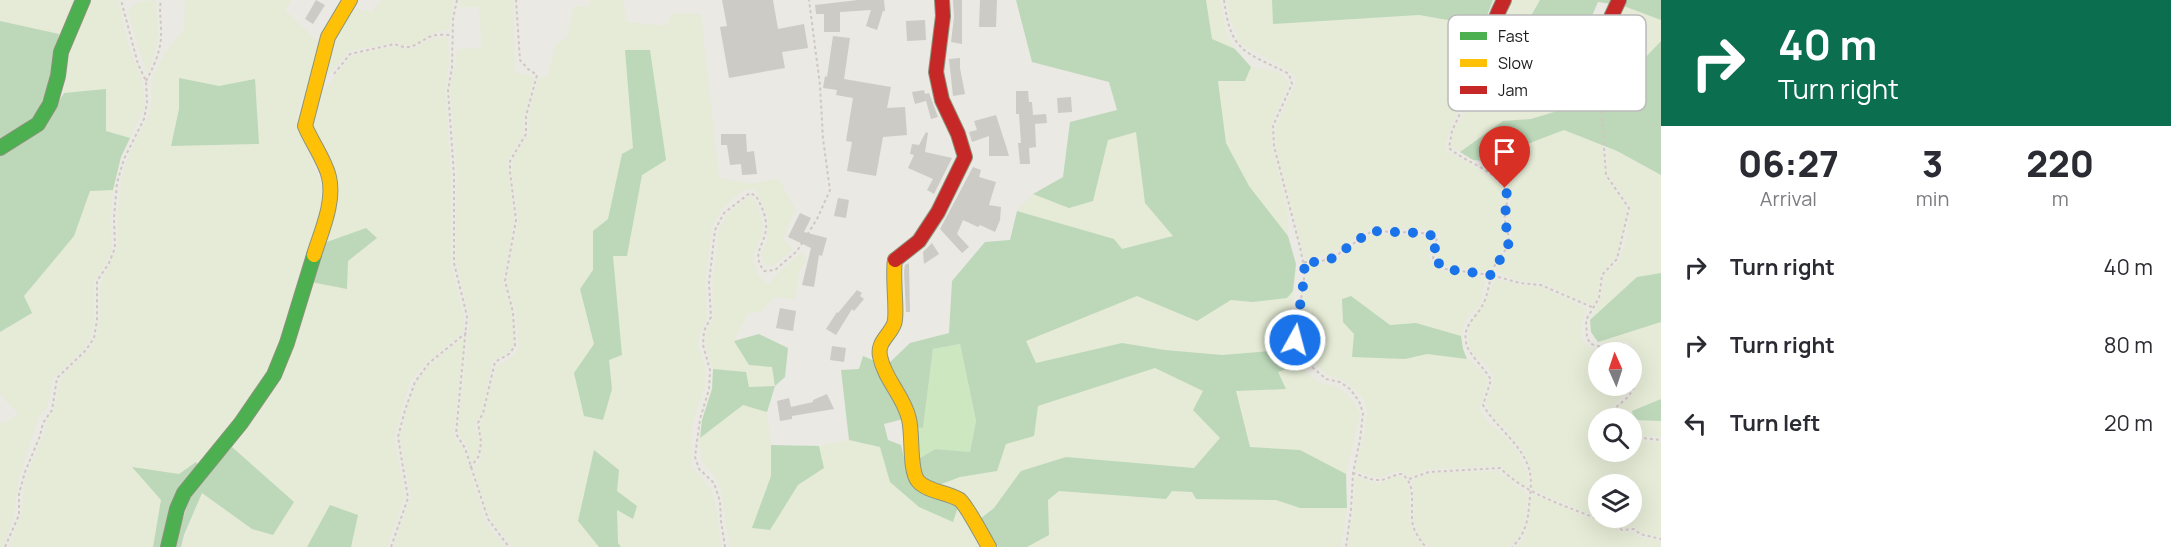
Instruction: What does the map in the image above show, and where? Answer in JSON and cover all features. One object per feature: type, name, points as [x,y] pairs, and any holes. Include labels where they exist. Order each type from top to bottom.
[{"type":"street","points":[[0,148],[38,124],[50,104],[58,76],[61,52],[84,0]]},
{"type":"street","points":[[168,547],[177,509],[184,493],[241,423],[274,375],[287,344],[331,188],[329,175],[311,141],[306,126],[328,37],[350,0]]},
{"type":"street","points":[[942,0],[943,16],[936,72],[942,100],[958,134],[965,157],[938,212],[919,241],[895,260],[893,271],[895,323],[882,341],[879,355],[903,400],[909,418],[913,473],[920,484],[961,501],[989,547]]},
{"type":"street","points":[[1496,15],[1504,0]]},
{"type":"street","points":[[1612,15],[1618,0]]},
{"type":"path","points":[[5,547],[19,515],[19,495],[25,472],[43,423],[52,410],[57,378],[86,350],[94,338],[98,320],[97,281],[109,263],[115,248],[114,218],[117,183],[124,159],[144,119],[147,103],[146,81],[138,64],[122,0]]},
{"type":"path","points":[[146,81],[160,49],[160,0]]},
{"type":"path","points":[[457,0],[453,19],[452,68],[448,90],[454,175],[454,263],[467,316],[467,332],[456,434],[465,448],[488,519],[508,547]]},
{"type":"path","points":[[470,468],[479,456],[478,423],[483,412],[495,362],[509,354],[516,346],[513,312],[505,280],[516,220],[510,161],[526,134],[526,117],[537,75],[520,60],[516,0]]},
{"type":"path","points":[[725,547],[720,501],[714,483],[699,469],[695,457],[700,419],[709,389],[710,370],[703,345],[704,330],[711,317],[709,282],[715,230],[724,213],[750,194],[756,196],[763,210],[766,226],[765,237],[758,253],[759,264],[764,271],[775,270],[797,251],[830,190],[809,0]]},
{"type":"path","points":[[1224,0],[1229,31],[1237,45],[1250,55],[1289,74],[1292,84],[1273,126],[1274,146],[1305,272],[1295,340],[1302,356],[1312,367],[1326,379],[1340,382],[1350,389],[1359,400],[1363,413],[1353,473],[1346,547]]},
{"type":"path","points":[[330,77],[350,54],[396,44],[401,47],[414,46],[431,36],[452,35]]},
{"type":"path","points":[[1460,111],[1452,131],[1449,148],[1458,156],[1494,177],[1505,188],[1509,201],[1504,224],[1510,233],[1508,246],[1491,275],[1483,306],[1471,319],[1466,331],[1466,344],[1486,369],[1491,380],[1484,405],[1491,418],[1520,451],[1530,473],[1528,515],[1524,531],[1519,541],[1512,547]]},
{"type":"path","points":[[1589,342],[1586,320],[1600,292],[1602,275],[1617,260],[1622,247],[1629,208],[1606,175],[1602,111]]},
{"type":"path","points":[[1303,262],[1331,259],[1371,231],[1422,233],[1437,237],[1433,258],[1445,269],[1541,285],[1594,308]]},
{"type":"path","points":[[391,547],[408,498],[398,437],[405,410],[415,382],[429,363],[467,332]]},
{"type":"path","points":[[1615,408],[1629,396]]},
{"type":"path","points":[[1642,438],[1661,440]]},
{"type":"path","points":[[1409,479],[1429,472],[1500,468],[1513,481],[1530,492],[1586,515],[1609,520],[1622,530],[1634,529],[1640,534],[1661,539]]},
{"type":"path","points":[[1353,473],[1377,480],[1393,474],[1402,474],[1409,479],[1412,489],[1412,520],[1418,537],[1426,547]]},
{"type":"green space","points":[[0,0],[78,0],[59,34],[0,21]]},
{"type":"green space","points":[[86,0],[118,0],[128,45],[142,81],[145,105],[130,138],[105,131],[106,90],[64,93],[67,59]]},
{"type":"green space","points":[[156,0],[158,34],[156,49],[147,74],[128,11],[139,2]]},
{"type":"green space","points":[[185,0],[291,0],[285,10],[320,44],[306,92],[297,110],[297,122],[323,189],[312,245],[301,265],[289,320],[267,374],[199,467],[195,462],[179,474],[133,468],[161,500],[153,547],[9,547],[22,511],[28,472],[44,434],[47,420],[54,410],[61,377],[89,350],[96,338],[100,317],[100,284],[118,247],[118,213],[122,177],[131,150],[150,113],[153,76],[165,53],[184,29]],"holes":[[[179,79],[219,86],[171,146],[179,109]]]},
{"type":"green space","points":[[382,0],[454,0],[449,29],[431,34],[421,42],[411,45],[396,42],[349,51],[326,77],[338,29],[354,8],[373,12]]},
{"type":"green space","points":[[460,0],[513,0],[515,72],[534,77],[524,117],[524,134],[507,161],[514,220],[503,282],[512,313],[514,345],[507,353],[493,360],[481,413],[475,423],[479,443],[477,456],[471,464],[467,446],[458,432],[469,313],[456,262],[457,172],[450,88],[457,49],[482,48],[479,7],[460,7]]},
{"type":"green space","points":[[590,0],[624,0],[625,21],[667,26],[672,13],[701,14],[719,178],[751,184],[779,179],[795,209],[783,239],[793,249],[773,266],[765,265],[761,254],[767,241],[768,216],[756,189],[745,189],[732,199],[720,212],[711,228],[705,285],[707,318],[700,332],[698,345],[705,365],[705,386],[692,425],[691,446],[692,467],[711,490],[716,507],[721,547],[621,547],[618,543],[617,491],[578,521],[599,547],[513,547],[487,512],[474,468],[481,459],[480,425],[497,366],[512,357],[519,348],[516,312],[507,283],[518,220],[512,169],[514,156],[529,134],[529,115],[538,79],[547,77],[556,44],[567,38],[574,6],[589,7]],"holes":[[[625,50],[650,50],[642,175],[627,256],[613,256],[622,355],[609,359],[612,389],[594,344],[580,289],[593,270],[608,219],[622,154],[633,148]]]},
{"type":"green space","points":[[1016,0],[1206,0],[1212,39],[1235,49],[1251,67],[1245,81],[1218,81],[1226,143],[1249,186],[1288,236],[1296,264],[1293,291],[1287,298],[1253,302],[1231,300],[1197,321],[1137,296],[1026,341],[1036,363],[1122,343],[1165,350],[1222,355],[1271,351],[1295,355],[1299,364],[1278,372],[1286,389],[1236,391],[1250,447],[1300,450],[1346,474],[1347,508],[1300,508],[1276,500],[1196,499],[1192,492],[1172,491],[1166,499],[1059,491],[1048,500],[1049,535],[1027,547],[999,547],[989,541],[980,519],[994,508],[1021,471],[1066,457],[1194,468],[1220,438],[1193,410],[1203,391],[1155,368],[1038,406],[1034,436],[1006,444],[997,471],[960,477],[936,486],[923,479],[915,461],[935,449],[970,452],[976,421],[960,344],[933,349],[923,428],[915,427],[887,365],[910,343],[949,333],[952,281],[985,242],[1010,240],[1017,211],[1114,239],[1122,249],[1173,236],[1145,203],[1136,132],[1108,140],[1093,201],[1069,208],[1033,194],[1063,177],[1070,122],[1117,110],[1109,82],[1032,62]]},
{"type":"green space","points":[[1206,0],[1220,0],[1227,35],[1235,49],[1212,39]]},
{"type":"green space","points":[[1227,0],[1272,0],[1273,24],[1419,15],[1448,20],[1448,111],[1457,111],[1445,144],[1446,150],[1494,179],[1504,189],[1506,202],[1502,212],[1502,224],[1507,234],[1506,245],[1489,272],[1446,266],[1436,256],[1441,235],[1423,229],[1370,228],[1330,255],[1305,259],[1276,147],[1276,126],[1295,85],[1295,77],[1288,70],[1240,43],[1230,19]]},
{"type":"green space","points":[[1272,0],[1493,0],[1487,15],[1448,15],[1448,20],[1419,15],[1273,24]]},
{"type":"green space","points":[[1508,0],[1540,0],[1531,15],[1499,15]]},
{"type":"green space","points":[[1540,0],[1614,0],[1612,4],[1598,2],[1592,15],[1531,15]]},
{"type":"green space","points":[[1624,0],[1661,0],[1661,20],[1621,5]]},
{"type":"green space","points":[[1621,5],[1661,20],[1661,41],[1646,57],[1646,15],[1616,15]]},
{"type":"green space","points":[[0,21],[59,34],[51,82],[35,116],[0,142]]},
{"type":"green space","points":[[433,38],[448,38],[449,62],[445,91],[451,177],[451,265],[464,318],[463,332],[427,362],[410,381],[394,437],[405,497],[387,547],[351,547],[358,515],[330,505],[307,547],[181,547],[202,493],[252,529],[294,502],[232,447],[311,282],[348,261],[377,238],[324,243],[333,212],[312,129],[324,90],[351,56],[395,46],[404,49],[415,48]]},
{"type":"green space","points":[[1661,41],[1661,175],[1617,151],[1564,130],[1483,161],[1473,160],[1460,152],[1503,121],[1531,119],[1557,111],[1646,111],[1646,57]]},
{"type":"green space","points":[[625,50],[650,50],[666,160],[642,175],[627,256],[613,256],[622,355],[609,360],[612,389],[603,420],[584,416],[574,373],[594,344],[580,289],[593,270],[593,231],[608,219],[622,154],[633,148]]},
{"type":"green space","points":[[1251,67],[1279,72],[1289,82],[1271,126],[1272,147],[1287,208],[1288,236],[1249,186],[1226,143],[1218,80],[1245,81]]},
{"type":"green space","points":[[179,78],[219,86],[255,79],[259,144],[171,146],[179,109]]},
{"type":"green space","points":[[106,89],[106,131],[130,138],[121,157],[113,190],[90,191],[74,236],[24,296],[32,313],[0,332],[0,154],[49,117],[64,93]]},
{"type":"green space","points":[[1464,111],[1558,111],[1531,119],[1504,121],[1460,152],[1450,146],[1454,130]]},
{"type":"green space","points":[[1564,130],[1602,145],[1605,175],[1627,209],[1615,259],[1600,274],[1597,298],[1593,306],[1541,282],[1520,281],[1494,272],[1510,246],[1512,232],[1507,223],[1507,211],[1511,192],[1483,161]]},
{"type":"green space","points":[[1136,132],[1145,203],[1174,236],[1122,249],[1114,239],[1017,211],[1033,194],[1069,208],[1093,201],[1108,139]]},
{"type":"green space","points":[[1607,147],[1661,175],[1661,273],[1637,277],[1590,320],[1601,297],[1604,276],[1620,260],[1626,241],[1631,207],[1607,173]]},
{"type":"green space","points":[[90,190],[113,190],[110,220],[112,249],[94,281],[94,321],[91,337],[83,350],[53,378],[47,407],[38,418],[18,480],[14,516],[3,547],[0,547],[0,422],[3,424],[19,414],[0,394],[0,332],[32,314],[24,297],[74,236]]},
{"type":"green space","points":[[751,196],[756,202],[763,224],[762,235],[755,249],[753,261],[758,275],[769,285],[779,272],[801,253],[807,259],[799,271],[795,299],[774,297],[761,312],[748,313],[734,341],[749,365],[772,367],[775,386],[749,387],[746,372],[713,369],[705,345],[707,331],[714,317],[713,281],[719,230],[727,214]]},
{"type":"green space","points":[[366,228],[377,238],[348,261],[347,289],[311,282],[324,243]]},
{"type":"green space","points":[[1372,234],[1421,236],[1432,239],[1429,259],[1443,271],[1486,277],[1480,305],[1467,317],[1461,336],[1416,323],[1390,325],[1351,296],[1342,299],[1343,322],[1354,334],[1352,356],[1405,359],[1427,354],[1467,359],[1480,369],[1488,381],[1479,408],[1488,423],[1517,450],[1527,473],[1527,487],[1515,480],[1501,466],[1429,469],[1410,477],[1402,472],[1395,472],[1378,478],[1355,471],[1363,441],[1367,415],[1366,404],[1350,385],[1327,375],[1304,353],[1299,340],[1299,328],[1308,273],[1307,265],[1333,262]]},
{"type":"green space","points":[[1661,273],[1661,322],[1598,342],[1591,332],[1590,320],[1637,277]]},
{"type":"green space","points":[[1495,279],[1542,287],[1587,309],[1582,319],[1581,330],[1582,340],[1588,347],[1588,396],[1623,396],[1612,408],[1588,408],[1588,462],[1642,462],[1642,440],[1661,443],[1661,537],[1640,532],[1636,528],[1642,528],[1642,474],[1588,474],[1588,513],[1532,489],[1532,472],[1522,449],[1492,416],[1486,403],[1495,379],[1488,366],[1473,353],[1468,342],[1472,320],[1484,305]]},
{"type":"green space","points":[[1293,291],[1291,330],[1295,355],[1271,351],[1222,355],[1165,350],[1122,343],[1036,364],[1026,341],[1137,296],[1197,321],[1231,300],[1253,302],[1287,298]]},
{"type":"green space","points":[[1351,296],[1390,325],[1416,323],[1461,336],[1467,359],[1427,354],[1405,359],[1352,357],[1354,334],[1343,322],[1342,299]]},
{"type":"green space","points":[[1661,322],[1661,399],[1640,408],[1616,408],[1631,396],[1642,396],[1642,342],[1598,342]]},
{"type":"green space","points":[[759,334],[788,348],[785,377],[775,386],[772,367],[749,365],[734,341]]},
{"type":"green space","points":[[465,336],[453,436],[464,451],[485,522],[506,547],[393,547],[411,497],[400,438],[407,408],[417,381],[430,365]]},
{"type":"green space","points":[[960,344],[976,421],[970,453],[935,449],[915,461],[915,427],[923,427],[933,349]]},
{"type":"green space","points":[[863,356],[877,362],[903,419],[884,424],[888,440],[901,445],[906,467],[959,504],[953,522],[919,507],[890,482],[880,447],[849,440],[841,370],[859,369]]},
{"type":"green space","points":[[1299,364],[1317,382],[1338,387],[1351,398],[1360,413],[1346,474],[1300,450],[1250,447],[1235,391],[1285,389],[1278,372]]},
{"type":"green space","points":[[1155,368],[1203,391],[1193,410],[1220,438],[1194,468],[1066,457],[1022,471],[994,508],[980,519],[936,486],[960,477],[997,471],[1006,444],[1038,406]]},
{"type":"green space","points":[[713,369],[746,372],[749,387],[775,386],[767,412],[743,405],[700,438],[702,420],[712,389]]},
{"type":"green space","points":[[1661,399],[1661,421],[1642,420],[1642,408],[1639,408]]},
{"type":"green space","points":[[743,405],[767,412],[771,445],[771,475],[753,528],[770,530],[798,485],[824,468],[819,446],[849,440],[880,447],[890,482],[959,504],[983,547],[730,547],[721,490],[715,476],[701,458],[700,438]]},
{"type":"green space","points":[[1642,420],[1661,421],[1661,437],[1642,436]]},
{"type":"green space","points":[[771,445],[819,446],[824,468],[798,485],[770,530],[752,528],[771,476]]},
{"type":"green space","points":[[232,447],[294,502],[273,535],[252,529],[202,493],[181,547],[173,547],[192,492]]},
{"type":"green space","points":[[594,450],[619,470],[617,491],[637,506],[633,519],[617,510],[618,543],[621,547],[599,547],[578,521]]},
{"type":"green space","points":[[196,462],[199,467],[162,547],[153,547],[161,500],[132,467],[179,474]]},
{"type":"green space","points":[[1498,471],[1527,494],[1526,515],[1522,530],[1516,540],[1509,547],[1429,547],[1419,536],[1413,519],[1412,480],[1430,473]]},
{"type":"green space","points":[[1395,476],[1402,477],[1406,481],[1409,490],[1409,521],[1416,538],[1423,547],[1348,547],[1354,509],[1355,477],[1378,484]]},
{"type":"green space","points":[[1059,491],[1166,499],[1172,491],[1192,492],[1197,499],[1276,500],[1300,508],[1347,508],[1341,547],[1027,547],[1049,535],[1048,500]]},
{"type":"green space","points":[[1532,494],[1588,517],[1588,528],[1616,528],[1621,533],[1633,531],[1640,537],[1661,541],[1661,547],[1515,547],[1522,541],[1527,530]]},
{"type":"green space","points":[[330,505],[358,515],[351,547],[307,547]]},
{"type":"building","points":[[316,0],[325,5],[313,24],[305,19]]},
{"type":"building","points":[[722,0],[773,0],[778,29],[804,24],[808,48],[782,52],[785,68],[729,78],[720,27],[727,26]]},
{"type":"building","points":[[858,0],[884,0],[885,11],[883,11],[877,30],[866,26],[871,10],[840,12],[840,32],[824,32],[824,14],[816,14],[815,5]]},
{"type":"building","points":[[953,0],[962,0],[962,44],[951,42],[954,17]]},
{"type":"building","points":[[980,0],[997,0],[996,27],[979,27]]},
{"type":"building","points":[[925,20],[926,40],[907,41],[906,21]]},
{"type":"building","points":[[833,36],[850,38],[844,79],[891,87],[887,108],[905,107],[907,135],[883,137],[876,176],[847,171],[852,142],[846,141],[853,98],[836,95],[837,90],[823,88],[825,76],[827,77]]},
{"type":"building","points":[[960,58],[965,94],[953,96],[949,59]]},
{"type":"building","points":[[924,90],[925,94],[929,93],[938,117],[931,119],[925,97],[926,101],[915,104],[912,92]]},
{"type":"building","points":[[1016,91],[1028,91],[1033,115],[1046,114],[1047,123],[1035,124],[1036,147],[1029,148],[1030,164],[1020,164],[1018,143],[1021,143],[1019,114],[1016,114]]},
{"type":"building","points":[[1071,97],[1072,112],[1058,113],[1057,98]]},
{"type":"building","points":[[996,115],[1009,156],[989,156],[989,136],[972,142],[969,132],[977,130],[974,121]]},
{"type":"building","points":[[926,132],[928,133],[925,152],[952,158],[934,194],[927,190],[933,179],[908,168],[914,155],[910,154],[912,144],[919,145]]},
{"type":"building","points":[[721,134],[746,134],[747,152],[754,151],[757,174],[742,175],[741,164],[730,165],[727,145],[721,145]]},
{"type":"building","points":[[973,167],[981,170],[979,177],[996,182],[989,205],[1001,207],[1000,220],[995,232],[963,220],[957,234],[969,247],[962,253],[940,229]]},
{"type":"building","points":[[838,198],[849,200],[846,218],[834,216]]},
{"type":"building","points":[[800,213],[811,218],[804,232],[827,238],[822,256],[819,255],[814,287],[802,285],[811,248],[788,237]]},
{"type":"building","points":[[932,243],[939,254],[924,264],[923,252]]},
{"type":"building","points":[[909,263],[910,312],[906,312],[904,272],[905,265]]},
{"type":"building","points":[[857,290],[862,293],[860,296],[864,299],[854,311],[852,309],[836,335],[826,329],[837,312]]},
{"type":"building","points":[[780,308],[796,311],[793,331],[776,328]]},
{"type":"building","points":[[832,346],[846,348],[844,362],[830,360]]},
{"type":"building","points":[[827,394],[834,409],[792,416],[792,419],[780,421],[777,401],[789,398],[791,407],[813,402]]},
{"type":"traffic: fast","points":[[0,148],[38,124],[50,104],[58,76],[61,52],[83,0]]},
{"type":"traffic: fast","points":[[168,547],[177,509],[184,493],[241,423],[274,375],[287,343],[314,255]]},
{"type":"traffic: slow","points":[[314,255],[329,207],[330,187],[325,164],[305,126],[328,37],[350,0]]},
{"type":"traffic: slow","points":[[895,260],[895,319],[880,347],[880,356],[909,419],[915,476],[922,485],[960,500],[989,547]]},
{"type":"traffic: jam","points":[[895,260],[919,241],[938,212],[965,157],[958,134],[942,100],[936,72],[943,16],[942,0]]},
{"type":"traffic: jam","points":[[1497,15],[1504,0]]},
{"type":"traffic: jam","points":[[1612,15],[1619,0]]},
{"type":"route","points":[[1295,340],[1305,272],[1303,262],[1331,259],[1371,231],[1422,233],[1437,237],[1433,258],[1445,269],[1491,275],[1508,246],[1510,233],[1504,224],[1509,201],[1505,188]]}]
